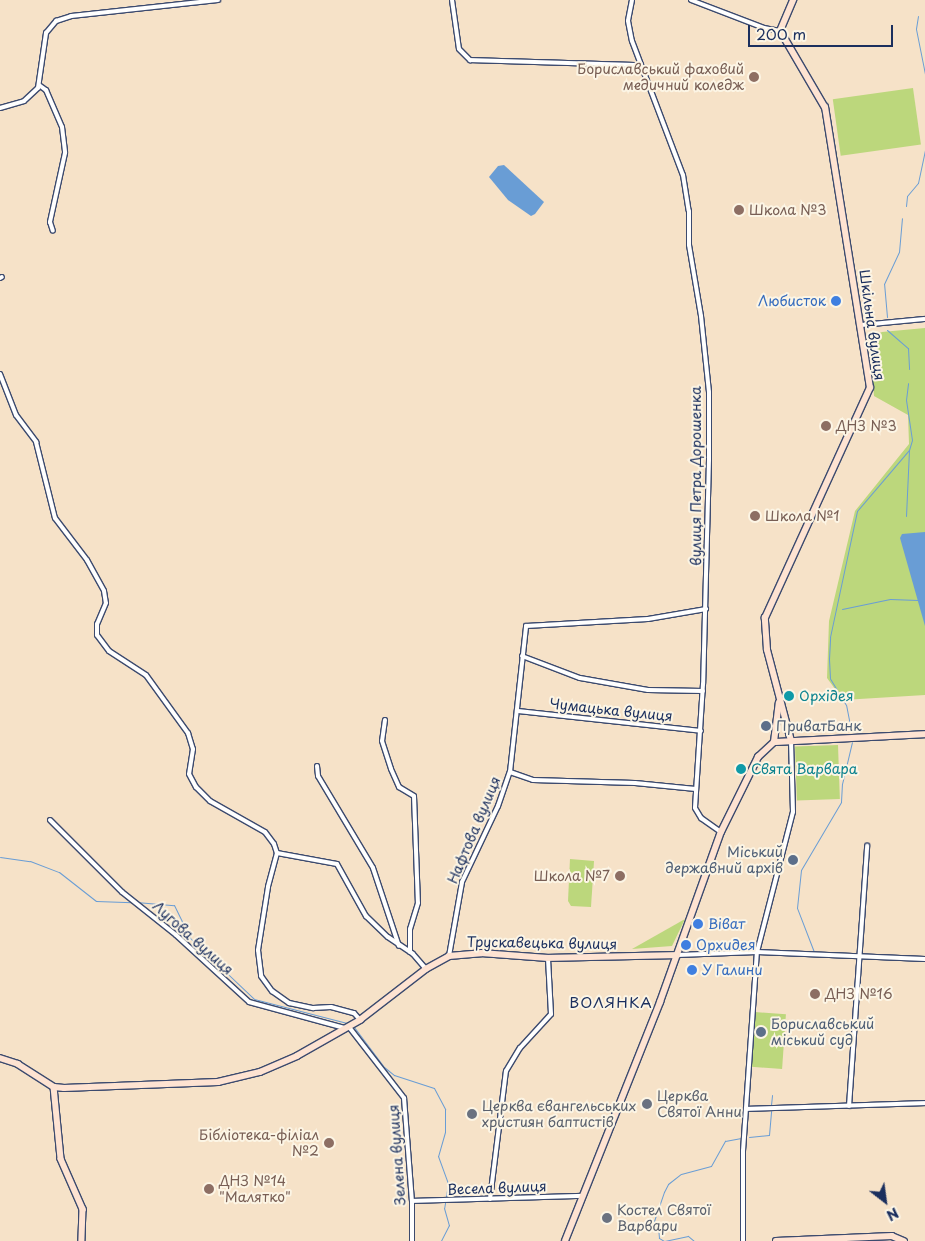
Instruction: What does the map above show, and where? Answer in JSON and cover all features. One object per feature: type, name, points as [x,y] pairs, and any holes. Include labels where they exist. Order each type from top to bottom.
[{"type":"street","points":[[0,108],[24,101],[32,96],[39,84],[46,33],[49,27],[64,17],[218,0]]},
{"type":"street","points":[[452,0],[459,49],[470,60],[641,65]]},
{"type":"street","name":"вулиця Петра Дорошенка","points":[[632,0],[630,29],[687,194],[689,245],[701,316],[709,392],[706,609],[701,732],[696,789],[697,814],[721,832]]},
{"type":"street","points":[[691,0],[764,28],[780,31],[790,1]]},
{"type":"street","name":"Шкільна вулиця","points":[[780,31],[825,108],[869,376],[866,403],[765,618],[767,650],[779,703],[791,741]]},
{"type":"street","points":[[39,84],[46,90],[62,127],[65,153],[50,222],[53,231]]},
{"type":"street","points":[[861,325],[925,319]]},
{"type":"street","points":[[0,374],[16,415],[36,442],[55,518],[88,560],[104,591],[106,603],[97,624],[96,635],[108,651],[146,675],[188,733],[194,749],[189,774],[196,787],[210,801],[265,832],[277,853],[268,887],[258,950],[261,976],[272,991],[289,1002],[313,1008],[331,1007],[354,1013],[352,1025]]},
{"type":"street","name":"Нафтова вулиця","points":[[450,956],[462,882],[498,806],[510,772],[518,711],[522,656],[529,623],[647,619],[706,609]]},
{"type":"street","points":[[522,656],[580,678],[648,690],[703,691]]},
{"type":"street","name":"Шкільна вулиця","points":[[774,742],[779,703]]},
{"type":"street","name":"Чумацька вулиця","points":[[518,711],[701,732]]},
{"type":"street","points":[[385,720],[382,741],[391,769],[399,787],[414,796],[418,903],[410,929],[410,952]]},
{"type":"street","points":[[565,1241],[677,955],[721,832],[758,757],[774,742],[925,734]]},
{"type":"street","points":[[743,1241],[742,1194],[756,952],[793,812],[791,741]]},
{"type":"street","points":[[317,766],[318,776],[373,868],[399,946]]},
{"type":"street","points":[[510,772],[533,780],[634,783],[696,789]]},
{"type":"street","name":"Лугова вулиця","points":[[50,820],[95,868],[143,907],[144,912],[176,935],[249,1002],[352,1025]]},
{"type":"street","points":[[850,1106],[867,846]]},
{"type":"street","points":[[277,853],[340,866],[366,916],[399,946],[410,952],[426,969]]},
{"type":"street","points":[[677,955],[756,952],[860,958],[925,959]]},
{"type":"street","name":"Трускавецька вулиця","points":[[54,1087],[99,1089],[230,1080],[282,1063],[352,1025],[426,969],[450,956],[481,953],[548,958],[677,955]]},
{"type":"street","points":[[490,1200],[506,1071],[515,1054],[551,1014],[548,958]]},
{"type":"street","name":"Зелена вулиця","points":[[352,1025],[376,1064],[398,1086],[404,1098],[412,1201],[412,1241]]},
{"type":"street","points":[[0,1058],[18,1064],[54,1087],[61,1159],[83,1209],[82,1241]]},
{"type":"street","points":[[746,1109],[925,1103]]},
{"type":"street","name":"Весела вулиця","points":[[412,1201],[583,1196]]},
{"type":"street","points":[[776,1241],[892,1236],[904,1241]]},
{"type":"green space","points":[[913,88],[921,144],[841,156],[833,99]]},
{"type":"green space","points":[[925,328],[925,695],[843,700],[827,678],[829,621],[855,511],[909,444],[908,415],[874,396],[870,337],[882,332]]},
{"type":"green space","points":[[838,745],[840,799],[797,800],[795,747]]},
{"type":"green space","points":[[570,859],[594,861],[591,907],[571,906],[568,901]]},
{"type":"green space","points":[[685,919],[672,946],[632,949]]},
{"type":"green space","points":[[755,1012],[786,1014],[782,1069],[751,1067]]},
{"type":"water","points":[[504,165],[544,202],[535,214],[531,216],[508,200],[489,177],[498,166]]},
{"type":"water","points":[[925,532],[925,626],[900,538],[902,534]]},
{"type":"waterway","points":[[918,16],[916,29],[925,74]]},
{"type":"waterway","points":[[906,206],[907,196],[918,183],[925,150]]},
{"type":"waterway","points":[[887,317],[884,284],[899,252],[902,218]]},
{"type":"waterway","points":[[887,330],[908,348],[909,369]]},
{"type":"waterway","points":[[906,516],[909,450],[912,440],[906,400],[908,383]]},
{"type":"waterway","points":[[850,725],[846,705],[830,678],[829,659],[830,637],[857,511],[909,450]]},
{"type":"waterway","points":[[842,609],[890,599],[918,600]]},
{"type":"waterway","points":[[814,952],[797,908],[801,870],[841,802],[842,784],[852,742]]},
{"type":"waterway","points":[[0,857],[30,861],[59,872],[96,901],[132,902]]},
{"type":"waterway","points":[[136,902],[174,905],[190,938],[254,999],[351,1024]]},
{"type":"waterway","points":[[354,1027],[384,1067],[394,1075],[434,1088],[445,1109],[445,1132],[438,1156],[448,1184],[444,1208],[449,1225],[441,1241]]},
{"type":"waterway","points":[[771,1105],[772,1095]]},
{"type":"waterway","points":[[749,1137],[769,1135],[771,1111]]},
{"type":"waterway","points":[[694,1241],[688,1236],[664,1241],[659,1238],[658,1226],[654,1221],[664,1192],[668,1184],[681,1174],[711,1166],[725,1141],[740,1138]]},
{"type":"place","name":"Бориславський фаховий медичний коледж","points":[[754,77]]},
{"type":"place","name":"Школа №3","points":[[739,210]]},
{"type":"place","name":"Любисток","points":[[836,301]]},
{"type":"place","name":"ДНЗ №3","points":[[826,426]]},
{"type":"place","name":"Школа №1","points":[[755,516]]},
{"type":"place","name":"Орхідея","points":[[789,696]]},
{"type":"place","name":"ПриватБанк","points":[[766,726]]},
{"type":"place","name":"Свята Варвара","points":[[741,769]]},
{"type":"place","name":"Міський державний архів","points":[[793,860]]},
{"type":"place","name":"Школа №7","points":[[620,876]]},
{"type":"place","name":"Віват","points":[[698,924]]},
{"type":"place","name":"Орхидея","points":[[686,945]]},
{"type":"place","name":"У Галини","points":[[692,970]]},
{"type":"place","name":"ДНЗ №16","points":[[815,994]]},
{"type":"place","name":"Бориславський міський суд","points":[[761,1032]]},
{"type":"place","name":"Церква Святої Анни","points":[[647,1104]]},
{"type":"place","name":"Церква євангельських християн баптистів","points":[[472,1114]]},
{"type":"place","name":"Бібліотека-філіал №2","points":[[329,1143]]},
{"type":"place","name":"ДНЗ №14 \"Малятко\"","points":[[209,1189]]},
{"type":"place","name":"Костел Святої Варвари","points":[[607,1218]]},
{"type":"district","name":"ВОЛЯНКА","points":[[611,1002]]}]
